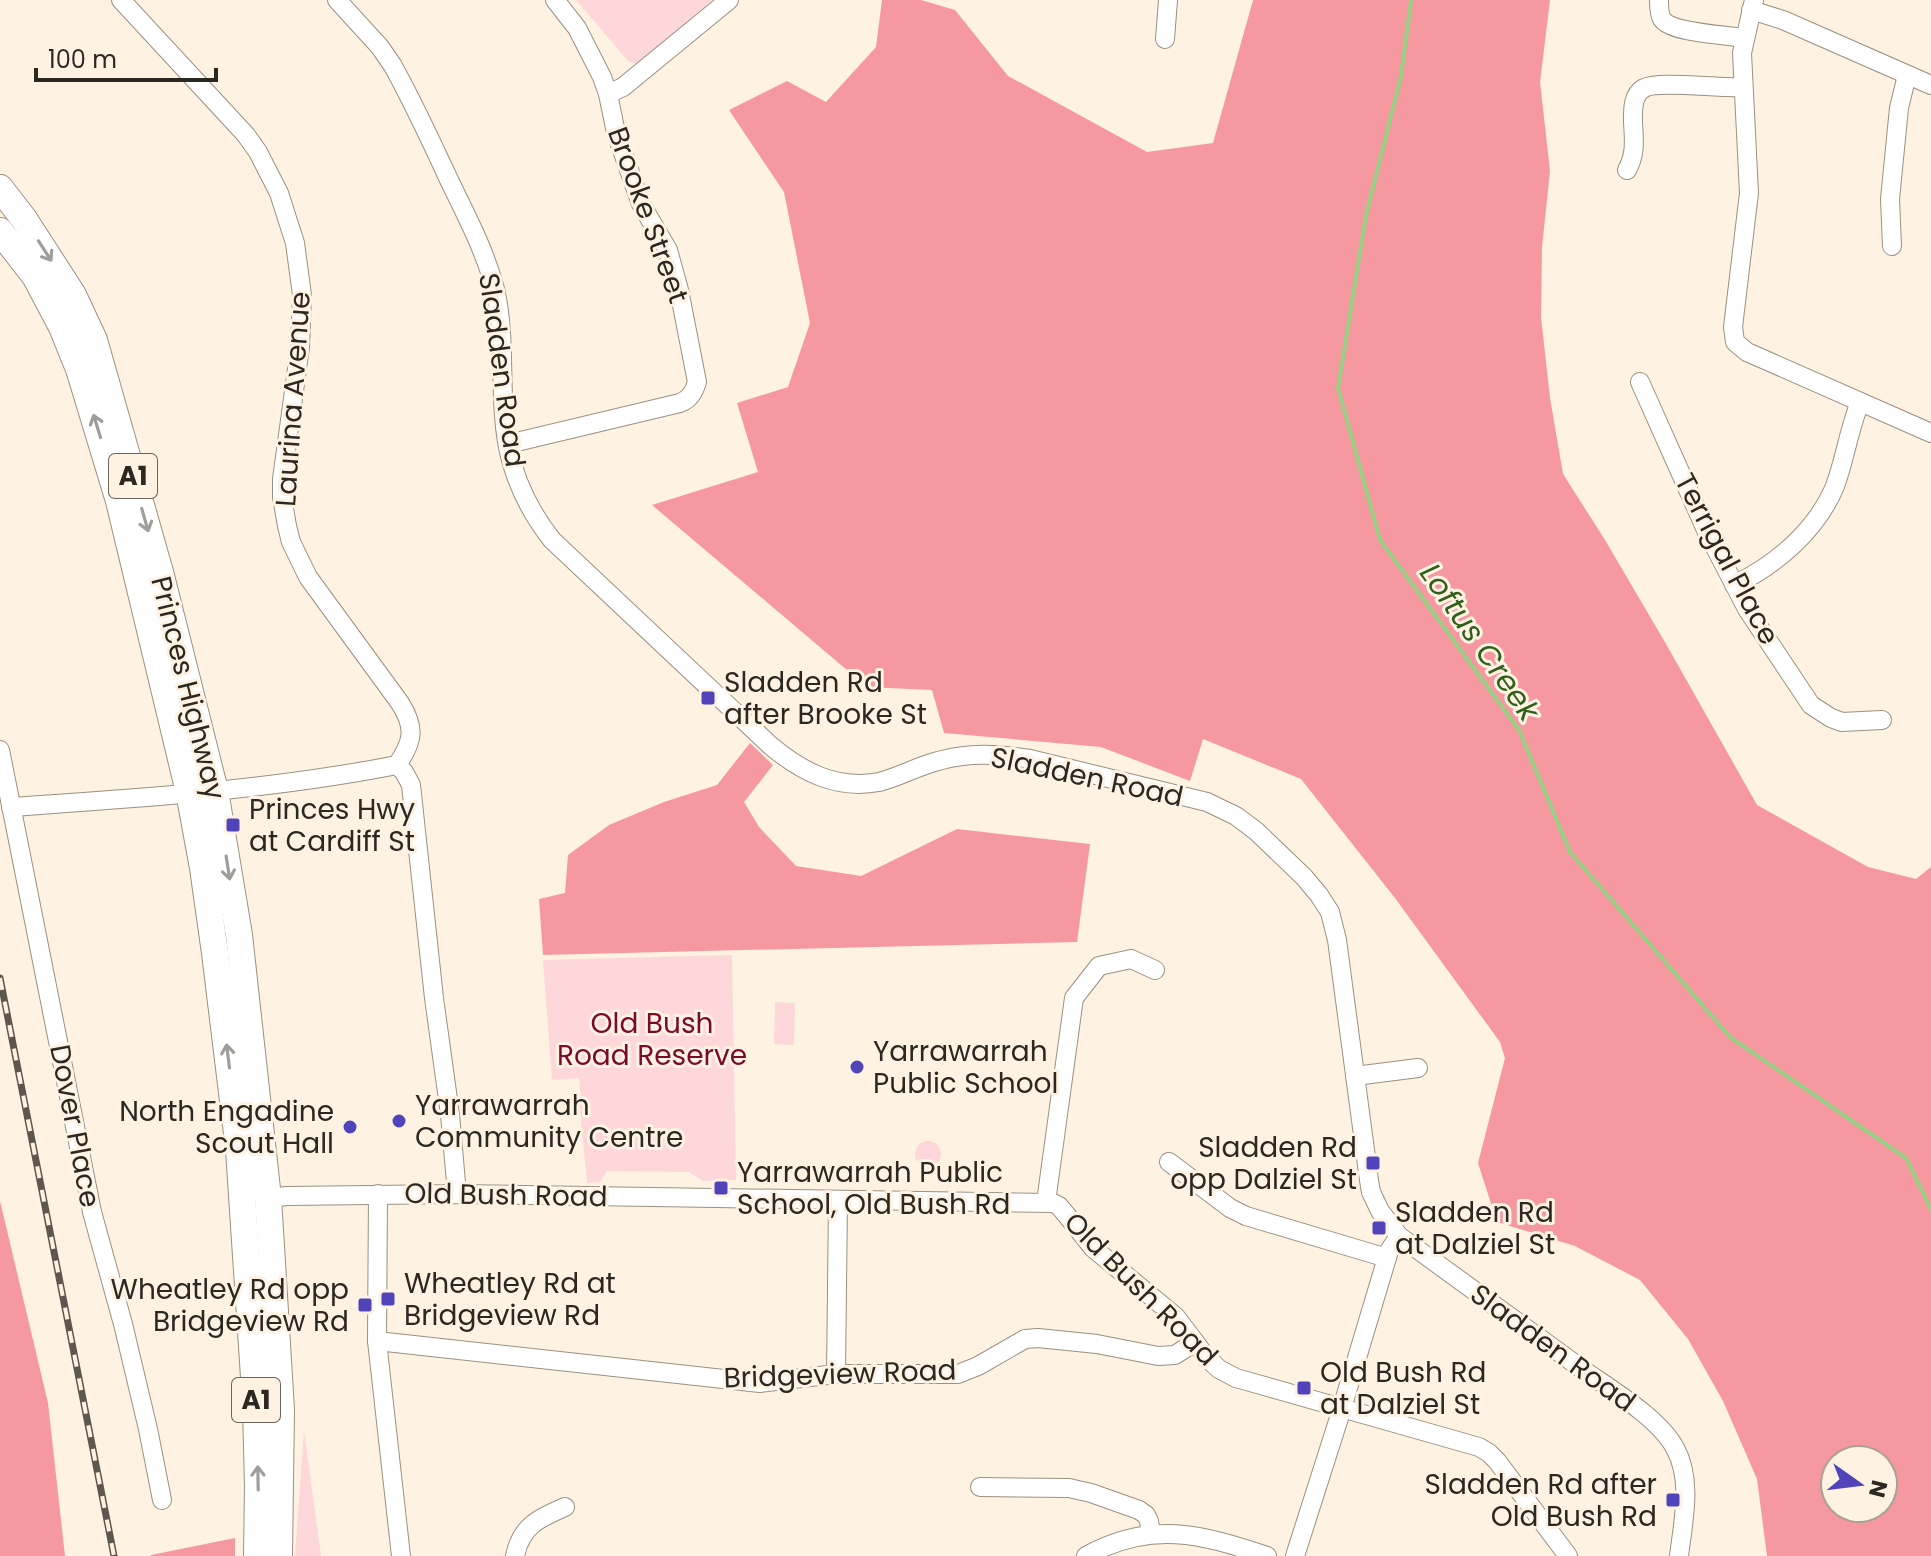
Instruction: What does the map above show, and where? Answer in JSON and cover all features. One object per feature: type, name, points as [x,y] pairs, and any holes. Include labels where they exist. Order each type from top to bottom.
[{"type":"highway","name":"Princes Highway","points":[[0,188],[73,295],[94,340],[163,586],[202,792],[203,868],[239,1150],[256,1393],[257,1556]]},
{"type":"highway","name":"Princes Highway","points":[[0,231],[35,276],[62,327],[79,369],[202,792],[239,935],[268,1198],[281,1409],[279,1556]]},
{"type":"highway","points":[[239,1150],[255,1183],[268,1198],[257,1220],[267,1358],[266,1370],[256,1393]]},
{"type":"street","name":"Laurina Avenue","points":[[121,0],[246,135],[271,176],[290,223],[299,269],[302,325],[283,456],[282,497],[287,526],[308,577],[409,718],[411,739],[397,765]]},
{"type":"street","name":"Sladden Road","points":[[337,0],[393,66],[482,248],[500,320],[508,444],[514,470],[534,517],[552,540],[771,746],[811,774],[832,782],[879,782],[959,756],[1005,755],[1207,802],[1246,823],[1304,877],[1330,912],[1337,940],[1364,1153],[1371,1192],[1380,1211],[1399,1236],[1666,1433],[1683,1469],[1685,1490],[1679,1556]]},
{"type":"street","name":"Brooke Street","points":[[508,444],[680,403],[694,392],[697,382],[685,316],[668,250],[641,204],[616,133],[602,77],[577,28],[555,0]]},
{"type":"street","points":[[608,94],[623,87],[729,0]]},
{"type":"street","points":[[1165,39],[1168,0]]},
{"type":"street","points":[[1659,0],[1663,21],[1674,28],[1744,38]]},
{"type":"street","points":[[1931,85],[1752,5],[1744,38],[1743,87],[1749,193],[1733,327],[1735,342],[1747,352],[1931,433]]},
{"type":"street","points":[[1892,246],[1890,199],[1901,96],[1907,75]]},
{"type":"street","points":[[1627,170],[1634,156],[1634,101],[1644,88],[1660,84],[1743,87]]},
{"type":"street","name":"Terrigal Place","points":[[1640,382],[1734,585],[1811,705],[1842,722],[1882,720]]},
{"type":"street","points":[[1734,585],[1768,566],[1816,519],[1835,485],[1860,402]]},
{"type":"street","name":"Dover Place","points":[[0,750],[92,1212],[134,1369],[162,1500]]},
{"type":"street","points":[[11,807],[334,778],[397,765],[411,785],[457,1194]]},
{"type":"street","points":[[1046,1202],[1074,998],[1099,966],[1131,959],[1155,970]]},
{"type":"street","points":[[1355,1076],[1418,1068]]},
{"type":"street","points":[[1169,1162],[1230,1208],[1246,1216],[1387,1258]]},
{"type":"street","points":[[378,1194],[377,1341],[401,1556]]},
{"type":"street","name":"Old Bush Road","points":[[268,1198],[457,1194],[1046,1202],[1059,1206],[1093,1248],[1176,1317],[1219,1369],[1236,1378],[1479,1447],[1489,1453],[1568,1556]]},
{"type":"street","points":[[836,1374],[838,1201]]},
{"type":"street","points":[[1295,1556],[1387,1258],[1399,1236]]},
{"type":"street","name":"Bridgeview Road","points":[[377,1341],[750,1382],[836,1374],[958,1374],[1025,1339],[1097,1344],[1158,1356],[1175,1355],[1195,1342]]},
{"type":"street","points":[[980,1487],[1069,1488],[1091,1493],[1139,1510],[1149,1521],[1151,1534]]},
{"type":"street","points":[[515,1556],[517,1545],[532,1524],[565,1507]]},
{"type":"street","points":[[1086,1556],[1122,1539],[1151,1534],[1206,1537],[1267,1556]]},
{"type":"green space","points":[[576,0],[712,0],[637,64],[629,62]]},
{"type":"green space","name":"Old Bush Road Reserve","points":[[732,955],[736,1180],[703,1181],[689,1172],[607,1171],[600,1182],[587,1183],[579,1078],[552,1080],[543,960]]},
{"type":"green space","points":[[775,1002],[795,1003],[794,1045],[774,1044]]},
{"type":"green space","points":[[928,1141],[937,1145],[941,1154],[937,1163],[928,1167],[919,1163],[915,1154],[919,1145]]},
{"type":"green space","points":[[304,1431],[321,1556],[295,1556]]},
{"type":"shaded area","points":[[882,0],[921,0],[955,10],[1008,76],[1147,152],[1213,143],[1253,0],[1550,0],[1540,82],[1550,171],[1542,247],[1541,317],[1563,474],[1666,644],[1757,805],[1868,867],[1916,879],[1931,867],[1931,1556],[1767,1556],[1757,1479],[1723,1401],[1688,1339],[1640,1280],[1575,1246],[1497,1222],[1478,1163],[1505,1058],[1500,1042],[1395,898],[1301,779],[1203,739],[1190,781],[1101,747],[944,733],[932,690],[867,687],[652,505],[758,472],[737,403],[788,387],[810,323],[784,192],[729,110],[787,81],[826,102],[876,47]]},
{"type":"shaded area","points":[[750,743],[773,765],[744,802],[759,827],[796,866],[861,876],[957,829],[1090,844],[1077,942],[543,955],[539,899],[565,893],[568,855],[609,825],[664,802],[717,785]]},
{"type":"shaded area","points":[[0,1201],[48,1403],[65,1556],[0,1556]]},
{"type":"shaded area","points":[[235,1538],[235,1556],[151,1556],[151,1555]]},
{"type":"waterway","name":"Loftus Creek","points":[[1411,0],[1401,76],[1366,215],[1338,388],[1380,540],[1519,730],[1570,852],[1730,1037],[1906,1158],[1931,1209]]},
{"type":"railway","points":[[0,978],[114,1556]]},
{"type":"place","name":"Sladden Rd after Brooke St","points":[[708,698]]},
{"type":"place","name":"Princes Hwy at Cardiff St","points":[[233,825]]},
{"type":"place","name":"Yarrawarrah Public School","points":[[857,1067]]},
{"type":"place","name":"Yarrawarrah Community Centre","points":[[399,1121]]},
{"type":"place","name":"North Engadine Scout Hall","points":[[350,1127]]},
{"type":"place","name":"Sladden Rd opp Dalziel St","points":[[1373,1163]]},
{"type":"place","name":"Yarrawarrah Public School, Old Bush Rd","points":[[721,1188]]},
{"type":"place","name":"Sladden Rd at Dalziel St","points":[[1379,1228]]},
{"type":"place","name":"Wheatley Rd at Bridgeview Rd","points":[[388,1299]]},
{"type":"place","name":"Wheatley Rd opp Bridgeview Rd","points":[[365,1305]]},
{"type":"place","name":"Old Bush Rd at Dalziel St","points":[[1304,1388]]},
{"type":"place","name":"Sladden Rd after Old Bush Rd","points":[[1673,1500]]}]
